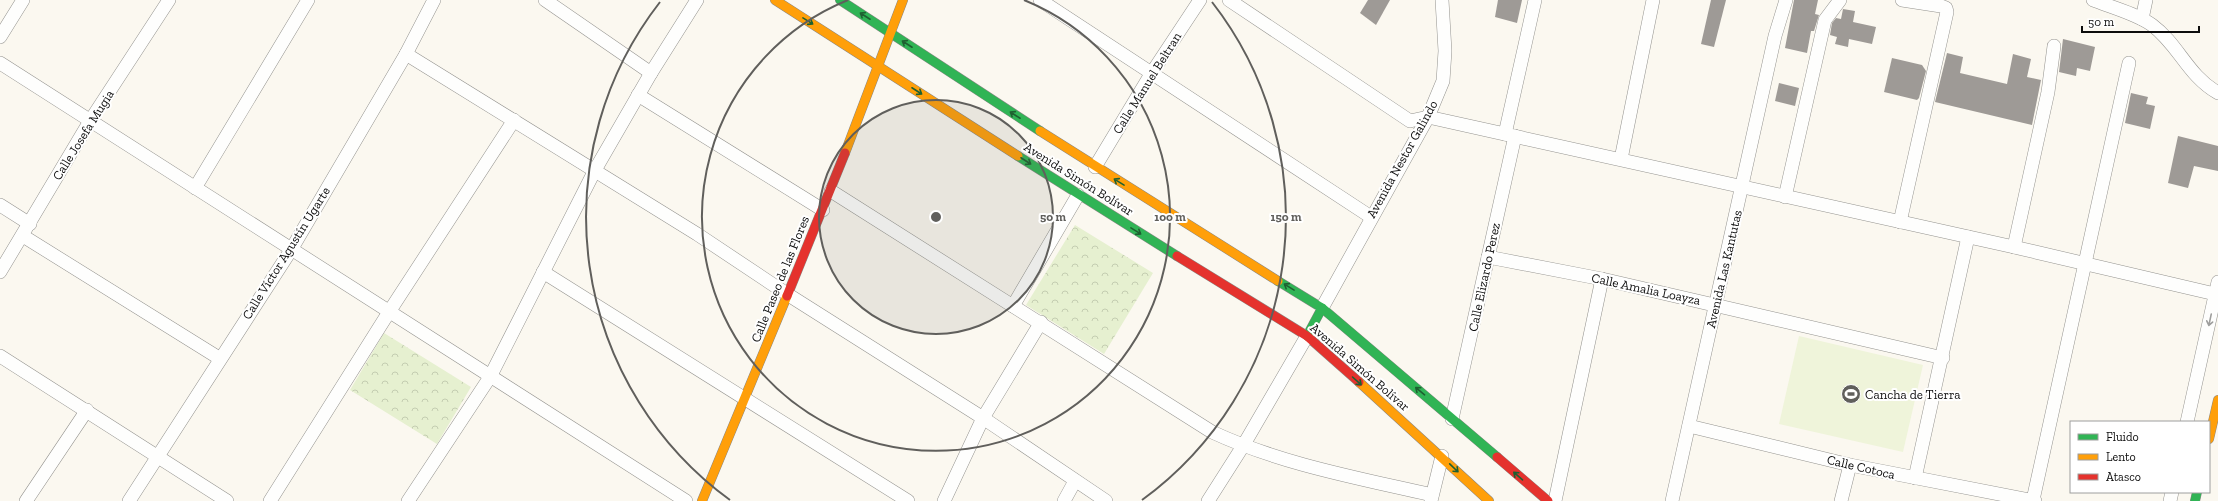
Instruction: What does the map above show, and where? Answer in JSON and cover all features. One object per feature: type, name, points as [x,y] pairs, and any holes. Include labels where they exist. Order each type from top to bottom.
[{"type":"main road","name":"Avenida Simón Bolívar","points":[[775,0],[1078,195],[1307,336],[1442,456],[1489,501]]},
{"type":"main road","name":"Avenida Simón Bolívar","points":[[840,0],[1095,167],[1322,308],[1548,501]]},
{"type":"main road","points":[[890,32],[903,0]]},
{"type":"main road","name":"Calle Paseo de las Flores","points":[[702,501],[746,399],[787,294],[823,210],[879,66],[890,32]]},
{"type":"main road","points":[[1307,336],[1322,308]]},
{"type":"main road","points":[[2210,435],[2218,400]]},
{"type":"street","points":[[0,37],[23,0]]},
{"type":"street","name":"Calle Josefa Mugia","points":[[0,272],[23,236],[90,121],[169,0]]},
{"type":"street","points":[[195,188],[308,0]]},
{"type":"street","name":"Calle Víctor Agustín Ugarte","points":[[129,501],[219,358],[291,250],[406,54],[434,0]]},
{"type":"street","points":[[545,0],[651,73]]},
{"type":"street","points":[[408,501],[490,377],[595,170],[651,73],[697,0]]},
{"type":"street","points":[[1040,0],[1371,217]]},
{"type":"street","name":"Calle Manuel Beltran","points":[[1095,167],[1151,74],[1200,0]]},
{"type":"street","points":[[1229,0],[1410,121],[1428,117],[2086,264],[2217,288],[2187,421]]},
{"type":"street","name":"Avenida Nestor Galindo","points":[[1322,308],[1371,217],[1428,117],[1443,81],[1445,51],[1442,0]]},
{"type":"street","name":"Calle Elizardo Perez","points":[[1452,419],[1488,256],[1535,0]]},
{"type":"street","points":[[1621,159],[1653,0]]},
{"type":"street","name":"Avenida Las Kantutas","points":[[1672,501],[1743,188],[1775,36],[1786,0]]},
{"type":"street","points":[[1785,197],[1825,20],[1840,0]]},
{"type":"street","points":[[1900,222],[1947,12],[1946,8],[1941,6],[1902,0]]},
{"type":"street","points":[[2093,0],[2142,19],[2152,25],[2165,37],[2191,72],[2207,86],[2218,92]]},
{"type":"street","points":[[2142,19],[2146,0]]},
{"type":"street","points":[[2014,247],[2048,92],[2054,46]]},
{"type":"street","points":[[406,54],[595,170],[982,418],[1075,482],[1106,501]]},
{"type":"street","points":[[0,63],[686,501]]},
{"type":"street","points":[[2034,500],[2129,63]]},
{"type":"street","points":[[638,95],[823,210]]},
{"type":"street","points":[[270,501],[389,312],[514,120]]},
{"type":"street","points":[[830,191],[1041,322],[1212,432],[1243,446],[1314,467],[1432,498],[1442,456]]},
{"type":"street","points":[[1013,306],[1078,195]]},
{"type":"street","points":[[0,205],[30,224]]},
{"type":"street","points":[[23,236],[219,358]]},
{"type":"street","points":[[1915,478],[1943,358],[1968,237]]},
{"type":"street","name":"Calle Amalia Loayza","points":[[1488,256],[1602,279],[1943,358]]},
{"type":"street","points":[[543,272],[908,501]]},
{"type":"street","points":[[1555,501],[1602,279]]},
{"type":"street","points":[[944,501],[982,418],[1041,322]]},
{"type":"street","points":[[1208,501],[1243,446],[1307,336]]},
{"type":"street","points":[[0,356],[88,410],[156,456],[227,501]]},
{"type":"street","points":[[26,501],[88,410]]},
{"type":"street","name":"Calle Cotoca","points":[[1689,426],[1915,478],[2034,500]]},
{"type":"street","points":[[1841,501],[1850,464]]},
{"type":"street","points":[[1064,501],[1075,482]]},
{"type":"green space","points":[[1075,225],[1153,273],[1104,354],[1026,305]]},
{"type":"green space","points":[[384,333],[471,387],[437,444],[350,390]]},
{"type":"green space","name":"Cancha de Tierra","points":[[1799,336],[1923,365],[1903,452],[1779,424]]},
{"type":"building","points":[[1368,0],[1390,0],[1376,25],[1360,13]]},
{"type":"building","points":[[1498,0],[1522,0],[1517,23],[1495,17]]},
{"type":"building","points":[[1711,0],[1726,0],[1714,47],[1701,44]]},
{"type":"building","points":[[1794,0],[1818,0],[1815,14],[1819,15],[1814,31],[1811,31],[1807,53],[1785,48]]},
{"type":"building","points":[[1843,9],[1855,11],[1853,22],[1876,27],[1872,44],[1849,39],[1848,47],[1835,44],[1837,37],[1830,35],[1832,23],[1836,18],[1841,19]]},
{"type":"building","points":[[2063,39],[2095,47],[2090,71],[2077,68],[2076,76],[2059,72]]},
{"type":"building","points":[[1947,53],[1963,57],[1960,73],[2007,84],[2013,54],[2031,59],[2027,77],[2041,80],[2032,125],[1935,102]]},
{"type":"building","points":[[1892,58],[1922,65],[1926,71],[1919,98],[1917,100],[1884,92]]},
{"type":"building","points":[[1779,83],[1799,88],[1795,106],[1775,101]]},
{"type":"building","points":[[2131,93],[2148,97],[2146,104],[2155,106],[2150,129],[2125,123]]},
{"type":"building","points":[[2178,136],[2218,146],[2218,171],[2194,166],[2188,188],[2168,183]]},
{"type":"traffic: fast","points":[[840,0],[1040,131]]},
{"type":"traffic: fast","points":[[1018,156],[1177,256]]},
{"type":"traffic: fast","points":[[1278,281],[1322,308],[1497,457]]},
{"type":"traffic: fast","points":[[1307,336],[1322,308]]},
{"type":"traffic: fast","points":[[2195,501],[2197,493]]},
{"type":"traffic: slow","points":[[775,0],[1018,156]]},
{"type":"traffic: slow","points":[[845,153],[903,0]]},
{"type":"traffic: slow","points":[[1040,131],[1278,281]]},
{"type":"traffic: slow","points":[[702,501],[787,296]]},
{"type":"traffic: slow","points":[[1359,382],[1489,501]]},
{"type":"traffic: slow","points":[[2210,435],[2218,400]]},
{"type":"traffic: jam","points":[[787,296],[845,153]]},
{"type":"traffic: jam","points":[[1177,256],[1307,336],[1359,382]]},
{"type":"traffic: jam","points":[[1497,457],[1548,501]]},
{"type":"place","name":"Cancha de Tierra","points":[[1851,394]]}]
